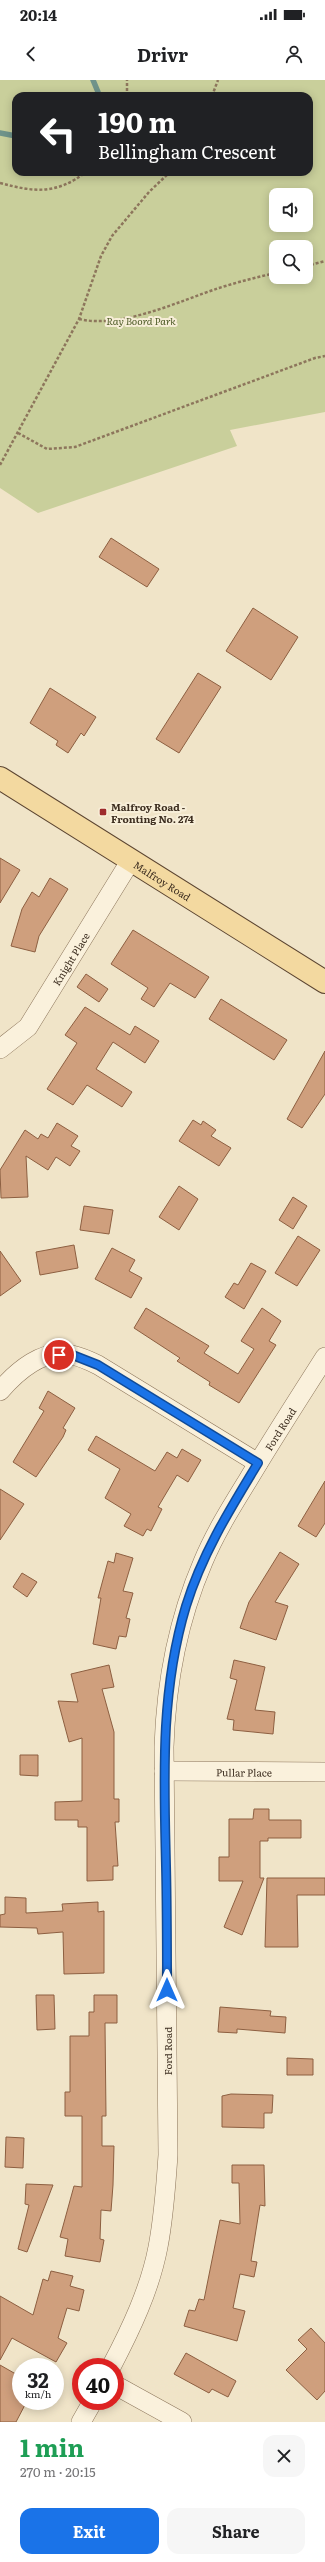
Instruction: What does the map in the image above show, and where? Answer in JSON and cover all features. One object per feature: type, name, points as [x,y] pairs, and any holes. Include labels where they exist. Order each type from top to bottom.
[{"type":"main road","name":"Malfroy Road","points":[[0,778],[325,982]]},
{"type":"street","name":"Knight Place","points":[[0,1049],[28,1027],[131,860]]},
{"type":"street","points":[[0,1392],[10,1379],[26,1366],[48,1355],[70,1354],[98,1365],[258,1463]]},
{"type":"street","name":"Ford Road","points":[[115,2358],[138,2312],[151,2272],[158,2248],[166,2189],[168,2155],[164,1771],[168,1687],[187,1605],[203,1561],[220,1526],[258,1463],[323,1366]]},
{"type":"street","name":"Pullar Place","points":[[164,1771],[325,1772]]},
{"type":"street","points":[[124,2391],[182,2422]]},
{"type":"street","points":[[81,2422],[88,2410]]},
{"type":"path","points":[[127,80],[127,92]]},
{"type":"path","points":[[214,92],[218,80]]},
{"type":"path","points":[[0,183],[24,189],[49,190],[72,182],[80,176]]},
{"type":"path","points":[[0,465],[79,319],[102,256],[112,236],[149,192],[166,176]]},
{"type":"path","points":[[313,264],[325,261]]},
{"type":"path","points":[[79,319],[91,322],[148,312],[219,288],[269,275]]},
{"type":"path","points":[[18,433],[47,449],[75,447],[315,358],[325,356]]},
{"type":"green space","name":"Ray Boord Park","points":[[0,80],[325,80],[325,412],[230,430],[237,446],[38,513],[0,488]]},
{"type":"building","points":[[111,538],[159,569],[147,587],[99,557]]},
{"type":"building","points":[[253,608],[298,637],[271,680],[226,651]]},
{"type":"building","points":[[198,673],[221,687],[179,753],[156,739]]},
{"type":"building","points":[[50,688],[96,717],[84,736],[81,733],[68,753],[56,745],[58,741],[30,723]]},
{"type":"building","points":[[0,858],[20,870],[0,903]]},
{"type":"building","points":[[50,878],[68,889],[39,936],[35,952],[11,946],[22,909],[32,892],[39,897]]},
{"type":"building","points":[[133,930],[209,977],[195,998],[170,983],[154,1007],[141,999],[148,988],[111,964]]},
{"type":"building","points":[[86,974],[108,989],[99,1002],[77,987]]},
{"type":"building","points":[[221,999],[287,1040],[274,1060],[209,1019]]},
{"type":"building","points":[[85,1007],[130,1035],[135,1026],[159,1041],[145,1063],[113,1042],[96,1069],[132,1092],[122,1107],[87,1085],[73,1105],[47,1089],[77,1043],[65,1035]]},
{"type":"building","points":[[325,1051],[325,1094],[302,1128],[287,1119]]},
{"type":"building","points":[[193,1120],[201,1125],[203,1121],[216,1130],[211,1136],[231,1148],[219,1166],[179,1141]]},
{"type":"building","points":[[57,1123],[78,1136],[71,1146],[80,1151],[70,1166],[56,1157],[48,1170],[26,1156],[28,1197],[1,1198],[0,1170],[25,1130],[38,1139],[41,1134],[48,1138]]},
{"type":"building","points":[[179,1186],[198,1199],[179,1230],[159,1217]]},
{"type":"building","points":[[293,1197],[307,1206],[293,1229],[279,1220]]},
{"type":"building","points":[[84,1206],[113,1210],[109,1234],[80,1230]]},
{"type":"building","points":[[298,1236],[320,1250],[297,1286],[275,1273]]},
{"type":"building","points":[[74,1245],[78,1268],[40,1275],[36,1252]]},
{"type":"building","points":[[112,1248],[135,1260],[129,1271],[142,1278],[131,1298],[95,1279]]},
{"type":"building","points":[[0,1251],[21,1281],[0,1296]]},
{"type":"building","points":[[251,1263],[266,1271],[244,1309],[225,1297],[234,1283],[238,1285]]},
{"type":"building","points":[[146,1308],[209,1346],[204,1353],[238,1374],[254,1349],[241,1341],[262,1308],[281,1321],[269,1341],[276,1345],[239,1403],[209,1385],[210,1382],[177,1361],[180,1358],[134,1328]]},
{"type":"building","points":[[48,1391],[75,1408],[63,1428],[66,1430],[63,1437],[36,1477],[13,1462],[44,1411],[39,1408]]},
{"type":"building","points":[[96,1436],[155,1471],[167,1452],[177,1458],[182,1449],[201,1460],[188,1482],[177,1475],[158,1507],[162,1509],[151,1531],[147,1529],[143,1536],[124,1526],[131,1514],[105,1498],[120,1469],[88,1450]]},
{"type":"building","points":[[325,1481],[325,1523],[316,1537],[298,1526]]},
{"type":"building","points":[[0,1489],[24,1504],[0,1540]]},
{"type":"building","points":[[280,1552],[299,1564],[275,1602],[288,1606],[276,1640],[240,1628],[249,1602]]},
{"type":"building","points":[[116,1553],[133,1558],[123,1591],[133,1593],[126,1618],[130,1619],[126,1637],[119,1636],[116,1649],[93,1644],[101,1598],[98,1598],[108,1561],[114,1563]]},
{"type":"building","points":[[22,1573],[37,1582],[27,1597],[13,1587]]},
{"type":"building","points":[[234,1660],[265,1667],[255,1710],[275,1712],[273,1734],[233,1730],[234,1720],[227,1719],[237,1680],[230,1678]]},
{"type":"building","points":[[109,1665],[114,1687],[102,1689],[114,1732],[114,1799],[119,1799],[119,1822],[115,1822],[118,1866],[113,1866],[113,1880],[87,1881],[87,1827],[78,1827],[78,1820],[55,1820],[55,1802],[82,1801],[82,1738],[69,1742],[58,1701],[78,1702],[71,1674]]},
{"type":"building","points":[[20,1755],[38,1755],[38,1776],[20,1775]]},
{"type":"building","points":[[254,1809],[269,1809],[269,1820],[301,1820],[301,1838],[268,1838],[268,1841],[260,1841],[260,1878],[264,1878],[242,1935],[224,1927],[243,1881],[219,1881],[219,1857],[229,1857],[229,1819],[253,1819]]},
{"type":"building","points":[[267,1878],[325,1878],[325,1895],[297,1895],[298,1947],[265,1947]]},
{"type":"building","points":[[5,1897],[26,1898],[26,1913],[63,1911],[62,1904],[98,1902],[98,1912],[104,1911],[104,1973],[64,1974],[63,1932],[38,1934],[37,1928],[0,1927],[0,1915],[5,1914]]},
{"type":"building","points":[[36,1995],[54,1995],[55,2029],[37,2030]]},
{"type":"building","points":[[94,1995],[117,1995],[117,2023],[105,2023],[106,2116],[102,2116],[102,2146],[114,2146],[111,2211],[101,2210],[100,2239],[104,2240],[100,2262],[65,2256],[68,2239],[60,2237],[74,2186],[82,2187],[82,2116],[65,2116],[65,2092],[70,2092],[70,2036],[89,2036],[89,2012],[94,2012]]},
{"type":"building","points":[[220,2007],[271,2011],[270,2016],[286,2017],[285,2033],[237,2029],[237,2033],[218,2032]]},
{"type":"building","points":[[287,2058],[313,2059],[313,2075],[287,2075]]},
{"type":"building","points":[[231,2094],[273,2095],[272,2113],[264,2113],[264,2128],[222,2127],[222,2096]]},
{"type":"building","points":[[6,2137],[24,2138],[23,2168],[5,2167]]},
{"type":"building","points":[[232,2165],[264,2165],[265,2206],[260,2205],[251,2261],[257,2262],[254,2277],[240,2274],[233,2308],[245,2311],[237,2341],[184,2326],[189,2310],[195,2311],[199,2299],[204,2300],[220,2220],[240,2224],[239,2183],[232,2183]]},
{"type":"building","points":[[26,2184],[53,2185],[27,2252],[18,2249],[29,2205],[25,2204]]},
{"type":"building","points":[[51,2271],[73,2276],[70,2286],[84,2290],[79,2311],[67,2308],[58,2338],[67,2343],[58,2358],[49,2358],[12,2338],[0,2360],[0,2296],[33,2315],[43,2279],[48,2281]]},
{"type":"building","points":[[311,2328],[325,2343],[325,2391],[317,2400],[286,2370],[307,2349],[298,2340]]},
{"type":"building","points":[[186,2353],[236,2381],[228,2397],[212,2389],[209,2393],[174,2374]]},
{"type":"building","points":[[0,2365],[12,2372],[12,2410],[22,2410],[16,2422],[0,2422]]},
{"type":"waterway","points":[[93,80],[98,92]]},
{"type":"waterway","points":[[0,133],[12,135]]},
{"type":"place","name":"Malfroy Road - Fronting No. 274","points":[[103,812]]},
{"type":"route","points":[[59,1355],[70,1354],[98,1365],[258,1463],[220,1526],[203,1561],[187,1605],[177,1640],[168,1687],[164,1747],[167,1990]]}]
